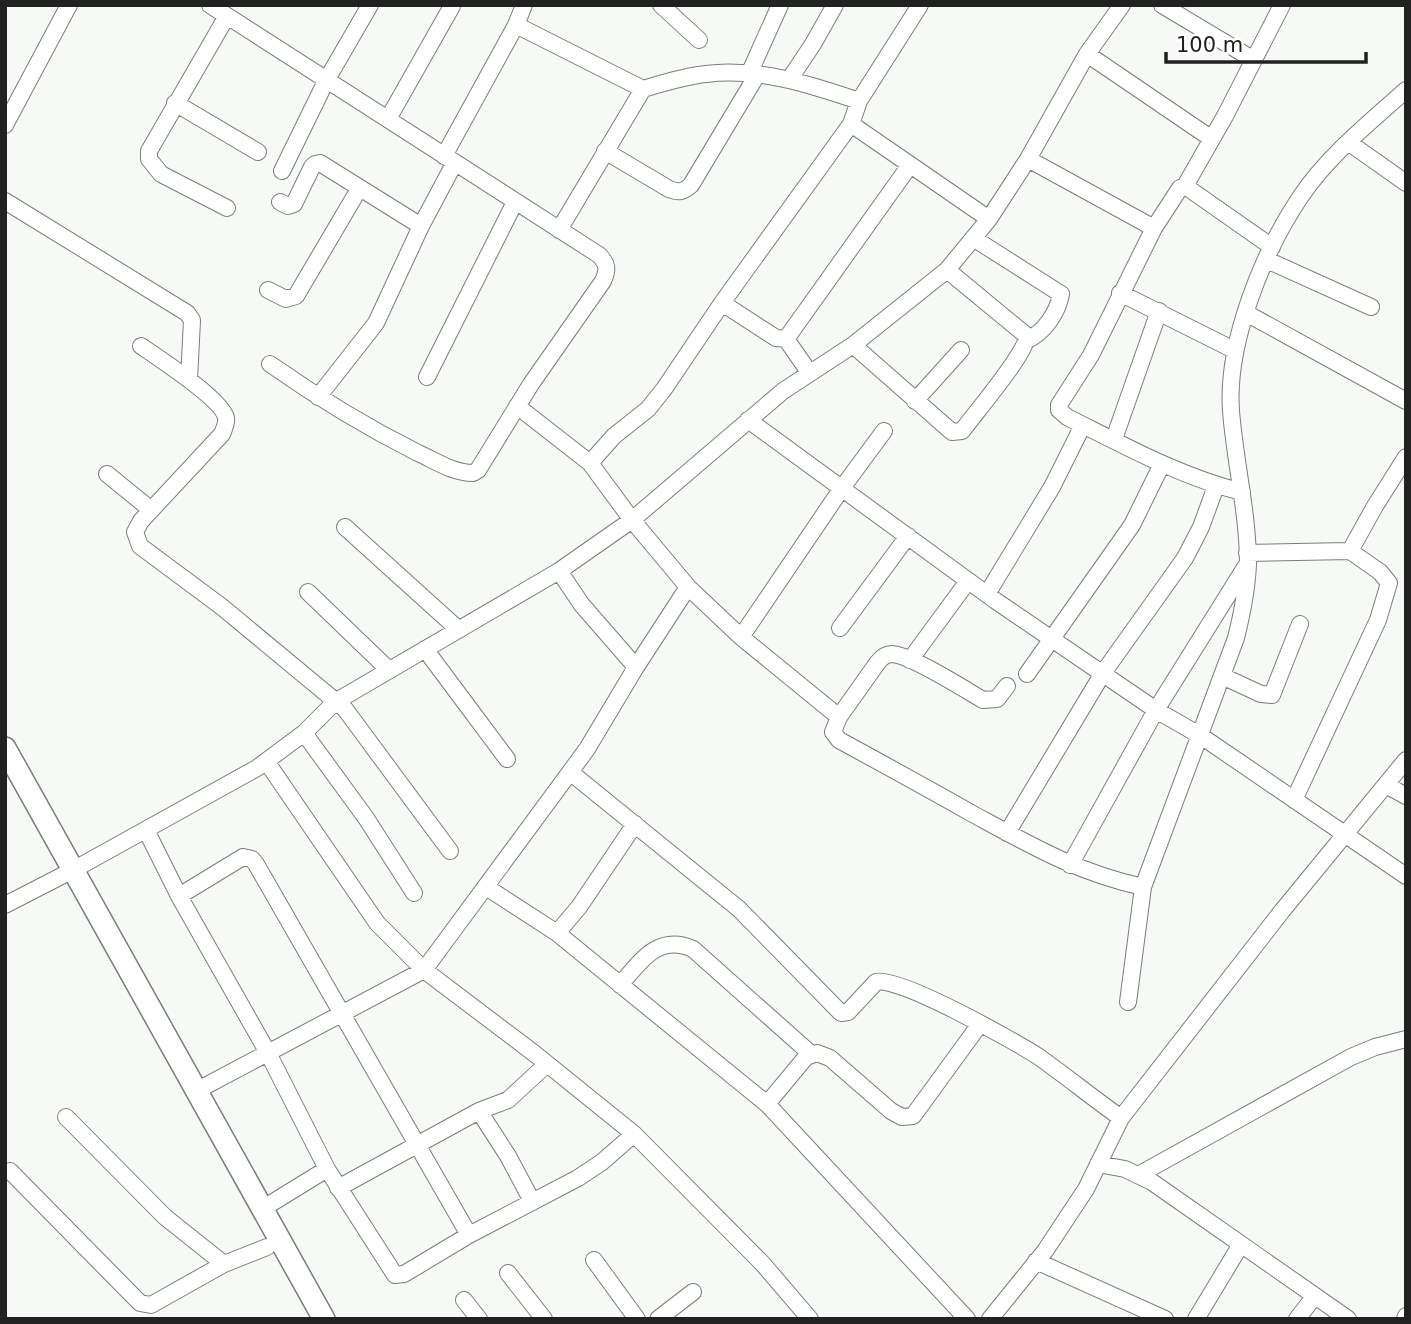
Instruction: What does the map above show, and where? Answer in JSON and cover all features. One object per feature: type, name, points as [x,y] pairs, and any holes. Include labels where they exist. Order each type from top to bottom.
[{"type":"main road","points":[[5,748],[67,873],[308,1319]]},
{"type":"main road","points":[[5,776],[67,873],[196,1091],[324,1319]]},
{"type":"street","points":[[5,125],[69,5]]},
{"type":"street","points":[[210,5],[600,255],[608,270],[517,406],[478,470],[473,473],[455,471],[375,431],[270,364]]},
{"type":"street","points":[[318,397],[376,323],[449,160],[524,5]]},
{"type":"street","points":[[661,5],[699,40]]},
{"type":"street","points":[[605,150],[669,189],[677,193],[684,191],[691,185],[753,75],[780,5]]},
{"type":"street","points":[[789,80],[835,5]]},
{"type":"street","points":[[590,463],[614,436],[648,409],[664,390],[722,303],[851,124],[859,101],[920,5]]},
{"type":"street","points":[[5,905],[146,830],[266,761],[304,733],[335,702],[559,571],[632,520],[748,420],[809,372],[853,345],[947,270],[989,219],[1028,159],[1087,54],[1122,5]]},
{"type":"street","points":[[1161,5],[1254,60]]},
{"type":"street","points":[[1242,492],[1216,486],[1162,464],[1063,414],[1059,405],[1091,355],[1154,228],[1180,188],[1185,186],[1212,139],[1282,5]]},
{"type":"street","points":[[282,171],[326,80],[368,6]]},
{"type":"street","points":[[388,119],[453,6]]},
{"type":"street","points":[[227,16],[149,151],[149,159],[161,174],[227,208]]},
{"type":"street","points":[[516,25],[643,89],[707,73],[753,75],[789,80],[859,101]]},
{"type":"street","points":[[1087,54],[1212,139]]},
{"type":"street","points":[[559,230],[643,89]]},
{"type":"street","points":[[1128,1002],[1143,887],[1201,736],[1239,627],[1247,558],[1231,404],[1234,350],[1270,254],[1301,196],[1348,142],[1406,90]]},
{"type":"street","points":[[175,103],[258,152]]},
{"type":"street","points":[[851,124],[989,219]]},
{"type":"street","points":[[1348,142],[1406,183]]},
{"type":"street","points":[[1028,159],[1154,228]]},
{"type":"street","points":[[280,202],[288,206],[294,204],[315,164],[325,166],[421,226]]},
{"type":"street","points":[[786,339],[910,165]]},
{"type":"street","points":[[1185,186],[1270,254],[1371,307]]},
{"type":"street","points":[[268,290],[286,299],[296,296],[359,188]]},
{"type":"street","points":[[5,201],[187,313],[192,320],[190,380]]},
{"type":"street","points":[[427,377],[515,202]]},
{"type":"street","points":[[853,345],[951,432],[959,433],[1027,340],[1041,333],[1059,302],[1060,294],[972,238]]},
{"type":"street","points":[[947,270],[1023,331],[1027,340]]},
{"type":"street","points":[[1121,293],[1234,350]]},
{"type":"street","points":[[722,303],[776,338],[786,339],[809,372]]},
{"type":"street","points":[[1114,439],[1159,312]]},
{"type":"street","points":[[1246,313],[1406,401]]},
{"type":"street","points":[[141,346],[190,380],[223,410],[226,418],[222,434],[150,509],[135,532],[140,546],[222,607],[345,709],[450,851]]},
{"type":"street","points":[[915,401],[961,350]]},
{"type":"street","points":[[517,406],[590,463],[632,520],[688,587],[741,637],[839,717]]},
{"type":"street","points":[[748,420],[1051,639],[1156,710],[1201,736],[1406,876]]},
{"type":"street","points":[[987,594],[1052,487],[1083,425]]},
{"type":"street","points":[[741,637],[884,431]]},
{"type":"street","points":[[1350,551],[1381,494],[1406,457]]},
{"type":"street","points":[[1027,674],[1132,525],[1162,464]]},
{"type":"street","points":[[107,474],[150,509]]},
{"type":"street","points":[[1007,833],[1103,673],[1185,558],[1201,527],[1216,486]]},
{"type":"street","points":[[345,527],[459,630]]},
{"type":"street","points":[[840,628],[908,536]]},
{"type":"street","points":[[1247,558],[1350,551],[1389,583],[1388,593],[1342,700],[1294,800]]},
{"type":"street","points":[[1070,865],[1156,710],[1247,558]]},
{"type":"street","points":[[559,571],[582,605],[636,667]]},
{"type":"street","points":[[910,660],[968,581]]},
{"type":"street","points":[[196,1091],[424,970],[587,748],[688,587]]},
{"type":"street","points":[[308,592],[389,670]]},
{"type":"street","points":[[1223,676],[1266,696],[1272,695],[1300,624]]},
{"type":"street","points":[[425,649],[507,759]]},
{"type":"street","points":[[1007,685],[997,699],[983,700],[910,660],[891,654],[882,657],[839,717],[834,732],[839,740],[1070,865],[1143,887]]},
{"type":"street","points":[[304,733],[366,818],[414,893]]},
{"type":"street","points":[[990,1319],[1036,1261],[1086,1189],[1121,1118],[1282,911],[1406,760]]},
{"type":"street","points":[[266,761],[377,923],[424,970],[634,1134],[762,1263],[810,1319]]},
{"type":"street","points":[[570,772],[739,909],[841,1013],[848,1012],[876,982],[884,980],[939,1002],[1037,1056],[1121,1118]]},
{"type":"street","points":[[1386,785],[1406,796]]},
{"type":"street","points":[[557,933],[579,907],[635,824]]},
{"type":"street","points":[[146,830],[179,896],[268,1053],[327,1169],[395,1276],[404,1274],[578,1178],[602,1162],[634,1134]]},
{"type":"street","points":[[179,896],[243,857],[252,859],[469,1236]]},
{"type":"street","points":[[486,887],[557,933],[767,1104],[967,1319]]},
{"type":"street","points":[[620,985],[652,949],[670,945],[686,946],[738,987],[811,1054],[823,1054],[830,1058],[891,1111],[907,1118],[919,1110],[980,1024]]},
{"type":"street","points":[[1140,1174],[1351,1057],[1375,1047],[1406,1040]]},
{"type":"street","points":[[767,1104],[811,1054]]},
{"type":"street","points":[[338,1188],[479,1111],[508,1100],[547,1065]]},
{"type":"street","points":[[479,1111],[533,1201]]},
{"type":"street","points":[[66,1117],[165,1217],[224,1264]]},
{"type":"street","points":[[1098,1164],[1140,1174],[1348,1319]]},
{"type":"street","points":[[262,1209],[327,1169]]},
{"type":"street","points":[[10,1171],[140,1303],[150,1305],[224,1264],[267,1247]]},
{"type":"street","points":[[1196,1319],[1240,1245]]},
{"type":"street","points":[[594,1260],[637,1319]]},
{"type":"street","points":[[1036,1261],[1165,1319]]},
{"type":"street","points":[[508,1273],[544,1319]]},
{"type":"street","points":[[658,1319],[693,1292]]},
{"type":"street","points":[[1297,1319],[1314,1297]]},
{"type":"street","points":[[464,1300],[479,1319]]}]
